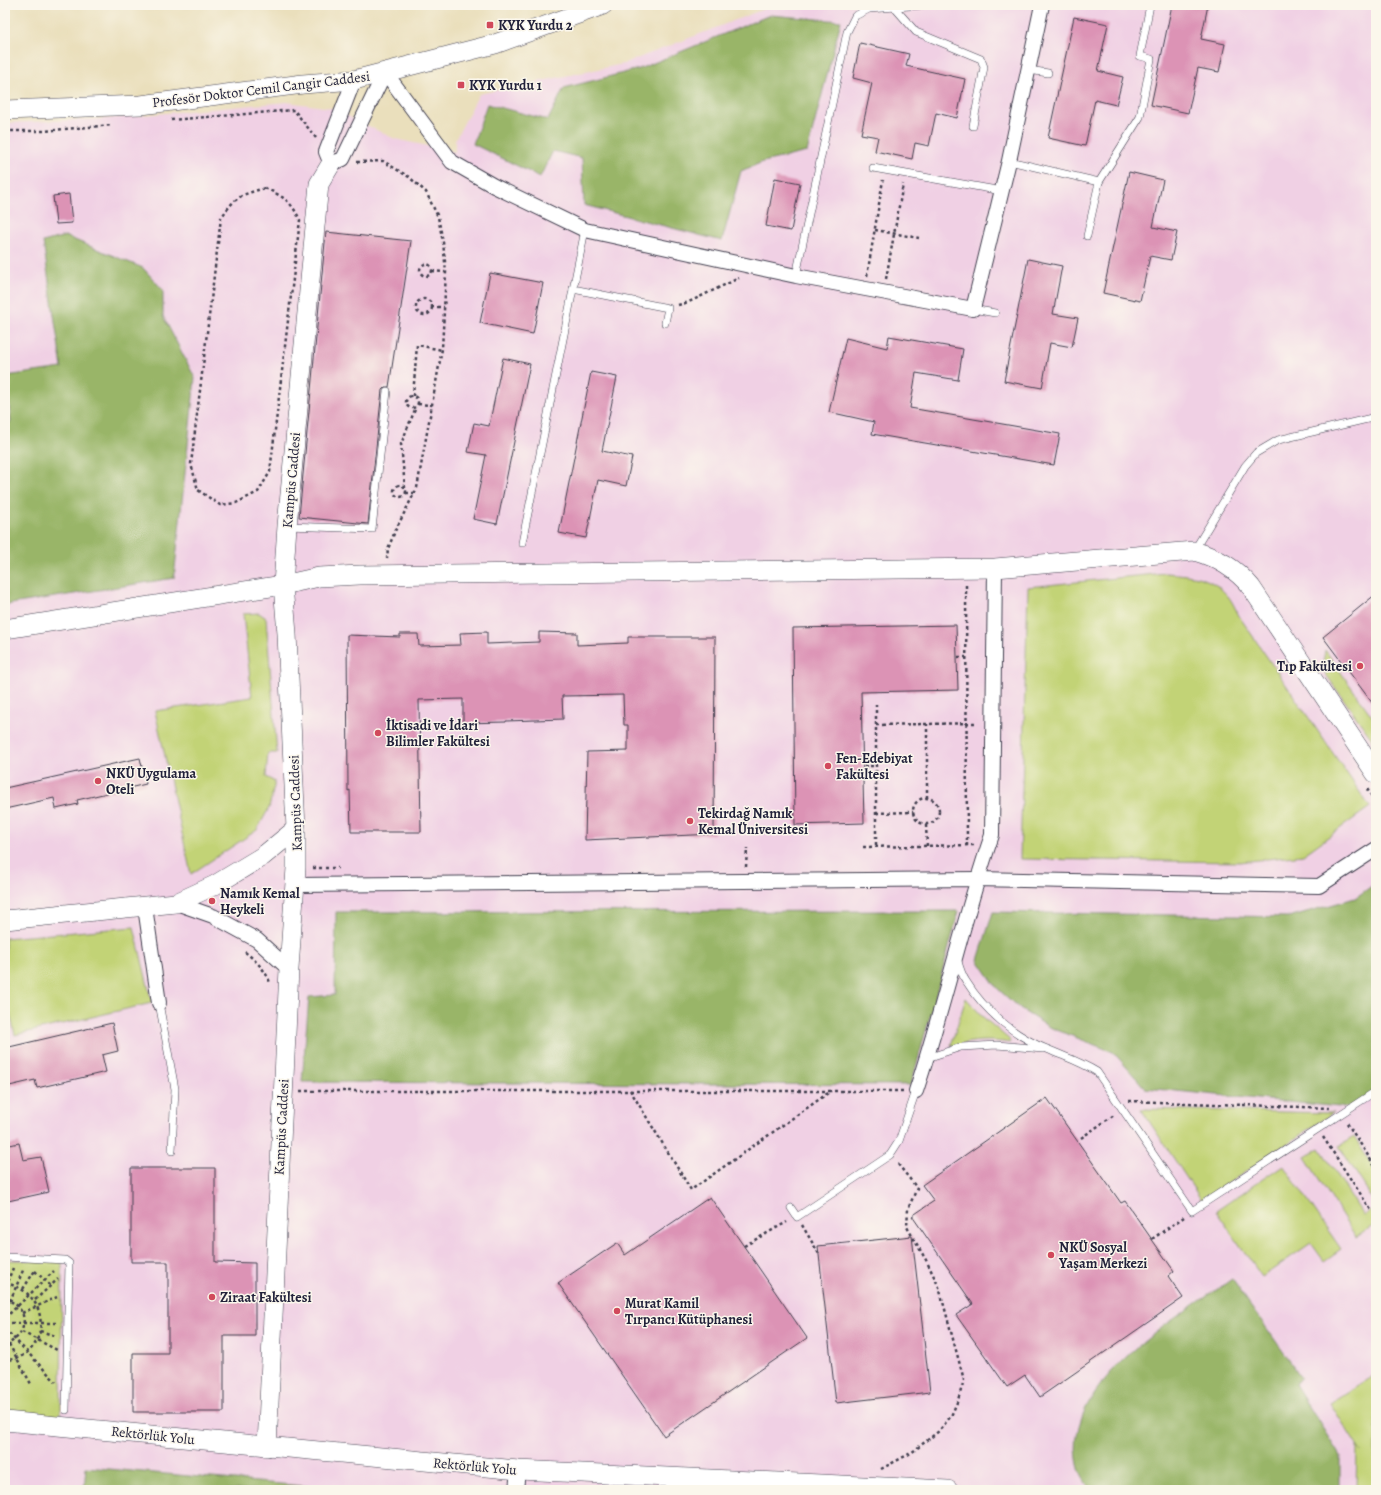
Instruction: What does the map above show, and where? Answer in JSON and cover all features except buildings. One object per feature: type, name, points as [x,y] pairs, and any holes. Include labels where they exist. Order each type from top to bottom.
[{"type":"street","name":"Profesör Doktor Cemil Cangir Caddesi","points":[[5,110],[141,105],[303,84],[354,80],[495,44],[603,5]]},
{"type":"street","points":[[354,80],[326,152],[331,164],[343,159],[385,72],[452,162],[494,186],[585,230],[796,276],[973,309],[1010,162],[1042,5]]},
{"type":"street","name":"Kampüs Caddesi","points":[[267,1447],[289,969],[295,885],[296,829],[287,634],[283,585],[287,526],[319,184],[331,164]]},
{"type":"street","points":[[5,629],[283,585],[319,577],[386,574],[995,568],[1194,551],[1213,556],[1230,566],[1251,587],[1370,778]]},
{"type":"street","points":[[916,1091],[927,1058],[977,879],[992,835],[995,568]]},
{"type":"street","points":[[5,920],[176,903],[215,885],[251,863],[296,829]]},
{"type":"street","points":[[295,885],[977,879],[1319,886],[1376,849]]},
{"type":"street","points":[[176,903],[213,916],[257,940],[289,969]]},
{"type":"street","points":[[145,907],[159,1003]]},
{"type":"street","name":"Rektörlük Yolu","points":[[5,1421],[518,1470],[948,1490]]},
{"type":"street","points":[[516,1490],[518,1470]]},
{"type":"lane","points":[[796,276],[847,32],[855,16],[869,9],[922,5]]},
{"type":"lane","points":[[1087,236],[1099,182],[1140,117],[1151,59],[1140,56],[1150,5]]},
{"type":"lane","points":[[894,7],[916,32],[981,59],[984,67],[973,126]]},
{"type":"lane","points":[[1029,70],[1048,73]]},
{"type":"lane","points":[[1010,162],[1099,182]]},
{"type":"lane","points":[[873,168],[1002,190]]},
{"type":"lane","points":[[522,543],[585,230]]},
{"type":"lane","points":[[573,289],[668,308],[665,323]]},
{"type":"lane","points":[[973,309],[995,313]]},
{"type":"lane","points":[[287,526],[372,529],[388,391]]},
{"type":"lane","points":[[1194,551],[1245,466],[1256,452],[1278,440],[1376,417]]},
{"type":"lane","points":[[955,954],[965,980],[986,1006],[1015,1032],[1046,1049],[1078,1060],[1097,1072],[1192,1211],[1376,1091]]},
{"type":"lane","points":[[159,1003],[175,1089],[172,1150]]},
{"type":"lane","points":[[927,1058],[961,1047],[997,1045],[1046,1049]]},
{"type":"lane","points":[[791,1208],[797,1217],[890,1155],[899,1141],[916,1091]]},
{"type":"lane","points":[[5,1257],[65,1260],[69,1263],[66,1410]]},
{"type":"path","points":[[167,120],[294,110],[319,142]]},
{"type":"path","points":[[5,131],[43,131],[113,125]]},
{"type":"path","points":[[331,164],[383,161],[409,176],[426,192],[438,217],[443,242],[446,272],[442,350],[417,488],[395,530],[388,549],[386,574]]},
{"type":"path","points":[[867,276],[885,170]]},
{"type":"path","points":[[886,283],[905,173]]},
{"type":"path","points":[[265,188],[285,197],[294,208],[300,220],[270,472],[258,492],[236,503],[220,505],[198,490],[191,464],[221,218],[232,201],[247,193],[265,188]]},
{"type":"path","points":[[875,230],[919,238]]},
{"type":"path","points":[[426,264],[430,266],[432,271],[430,275],[424,276],[421,274],[420,269],[426,264]]},
{"type":"path","points":[[432,271],[446,272]]},
{"type":"path","points":[[668,308],[688,302],[735,280],[742,275]]},
{"type":"path","points":[[421,300],[425,300],[429,302],[431,308],[429,313],[422,314],[418,312],[416,305],[421,300]]},
{"type":"path","points":[[431,308],[444,307]]},
{"type":"path","points":[[406,493],[401,444],[417,405],[417,399],[413,396],[417,345],[442,350]]},
{"type":"path","points":[[413,396],[408,398],[406,403],[409,407],[417,405],[432,405]]},
{"type":"path","points":[[405,488],[399,485],[395,488],[395,495],[400,497],[406,493],[414,494]]},
{"type":"path","points":[[966,581],[967,846]]},
{"type":"path","points":[[958,656],[966,657]]},
{"type":"path","points":[[876,704],[876,847]]},
{"type":"path","points":[[876,725],[976,723]]},
{"type":"path","points":[[927,724],[927,798]]},
{"type":"path","points":[[864,766],[876,766]]},
{"type":"path","points":[[1370,778],[1376,802]]},
{"type":"path","points":[[927,798],[936,803],[940,813],[934,822],[926,825],[916,820],[913,812],[917,802],[927,798]]},
{"type":"path","points":[[876,813],[913,812]]},
{"type":"path","points":[[926,825],[927,846]]},
{"type":"path","points":[[863,847],[988,845]]},
{"type":"path","points":[[746,868],[747,848]]},
{"type":"path","points":[[239,948],[260,965],[268,977],[272,989]]},
{"type":"path","points":[[630,1090],[691,1190],[831,1091]]},
{"type":"path","points":[[283,1091],[916,1091]]},
{"type":"path","points":[[1117,1100],[1350,1108]]},
{"type":"path","points":[[1081,1138],[1123,1110]]},
{"type":"path","points":[[1341,1114],[1376,1168]]},
{"type":"path","points":[[1318,1130],[1371,1210]]},
{"type":"path","points":[[859,1486],[865,1476],[911,1453],[938,1431],[951,1416],[964,1380],[939,1287],[926,1260],[907,1228],[908,1209],[917,1188],[890,1155]]},
{"type":"path","points":[[1152,1239],[1192,1211]]},
{"type":"path","points":[[744,1246],[797,1217],[819,1254]]},
{"type":"path","points":[[10,1301],[28,1258]]},
{"type":"path","points":[[23,1289],[43,1259]]},
{"type":"path","points":[[5,1318],[65,1260]]},
{"type":"path","points":[[5,1287],[14,1266]]},
{"type":"path","points":[[35,1300],[69,1270]]},
{"type":"path","points":[[35,1271],[50,1286]]},
{"type":"path","points":[[5,1360],[17,1358],[27,1352],[37,1339],[41,1323],[35,1300],[23,1289],[6,1283]]},
{"type":"path","points":[[22,1313],[68,1292]]},
{"type":"path","points":[[5,1299],[17,1306],[22,1313],[24,1323],[22,1332],[16,1340],[5,1345]]},
{"type":"path","points":[[5,1323],[67,1323]]},
{"type":"path","points":[[5,1329],[66,1393]]},
{"type":"path","points":[[40,1331],[67,1339]]},
{"type":"path","points":[[22,1332],[67,1355]]},
{"type":"path","points":[[9,1344],[31,1384]]},
{"type":"shaded area","name":"Tekirdağ Namık Kemal Üniversitesi","points":[[787,5],[1376,5],[1376,1490],[5,1490],[5,123],[102,119],[287,102],[331,108],[395,139],[455,152],[455,140],[479,94],[623,64],[769,7]]},
{"type":"green space","points":[[770,15],[841,21],[807,152],[763,162],[741,171],[722,241],[584,205],[582,158],[553,151],[540,177],[473,144],[487,104],[548,120],[564,88],[639,69]]},
{"type":"green space","points":[[65,236],[143,268],[163,290],[163,316],[195,378],[174,578],[5,605],[5,423],[11,422],[6,376],[62,368],[43,242]]},
{"type":"green space","points":[[1165,573],[1189,575],[1205,579],[1219,587],[1227,596],[1241,619],[1370,807],[1303,855],[1240,862],[1020,859],[1028,587]]},
{"type":"green space","points":[[259,613],[266,618],[277,753],[268,753],[266,777],[275,782],[269,808],[257,830],[191,874],[155,711],[252,697],[243,614]]},
{"type":"green space","points":[[1325,650],[1376,722],[1376,745],[1322,669]]},
{"type":"green space","points":[[1376,883],[1376,1091],[1350,1108],[1145,1088],[1113,1052],[1049,1027],[1020,1009],[997,988],[978,960],[993,912],[1289,917],[1355,898]]},
{"type":"green space","points":[[959,911],[911,1085],[302,1082],[309,997],[335,995],[336,912]]},
{"type":"green space","points":[[134,927],[152,1003],[15,1035],[5,992],[5,938]]},
{"type":"green space","points":[[966,998],[983,1017],[1011,1041],[1010,1043],[982,1041],[955,1046],[951,1045]]},
{"type":"green space","points":[[1141,1109],[1333,1113],[1202,1201]]},
{"type":"green space","points":[[1354,1137],[1376,1171],[1376,1204],[1339,1146]]},
{"type":"green space","points":[[1320,1148],[1363,1215],[1376,1207],[1376,1224],[1356,1237],[1305,1157]]},
{"type":"green space","points":[[1283,1165],[1341,1249],[1324,1261],[1311,1243],[1262,1277],[1216,1211]]},
{"type":"green space","points":[[5,1260],[62,1261],[61,1418],[5,1413]]},
{"type":"green space","points":[[1232,1279],[1301,1377],[1295,1384],[1340,1456],[1340,1490],[1089,1488],[1080,1472],[1076,1441],[1084,1411],[1101,1384],[1124,1359],[1152,1335]]},
{"type":"green space","points":[[1376,1374],[1376,1490],[1356,1489],[1357,1446],[1361,1452],[1330,1403]]},
{"type":"green space","points":[[86,1467],[349,1490],[84,1490]]},
{"type":"place","name":"KYK Yurdu 2","points":[[490,25]]},
{"type":"place","name":"KYK Yurdu 1","points":[[461,85]]},
{"type":"place","name":"Tıp Fakültesi","points":[[1360,666]]},
{"type":"place","name":"İktisadi ve İdari Bilimler Fakültesi","points":[[378,733]]},
{"type":"place","name":"Fen-Edebiyat Fakültesi","points":[[828,766]]},
{"type":"place","name":"NKÜ Uygulama Oteli","points":[[98,781]]},
{"type":"place","name":"Tekirdağ Namık Kemal Üniversitesi","points":[[690,821]]},
{"type":"place","name":"Namık Kemal Heykeli","points":[[212,901]]},
{"type":"place","name":"NKÜ Sosyal Yaşam Merkezi","points":[[1051,1255]]},
{"type":"place","name":"Ziraat Fakültesi","points":[[212,1297]]},
{"type":"place","name":"Murat Kamil Tırpancı Kütüphanesi","points":[[617,1311]]}]
